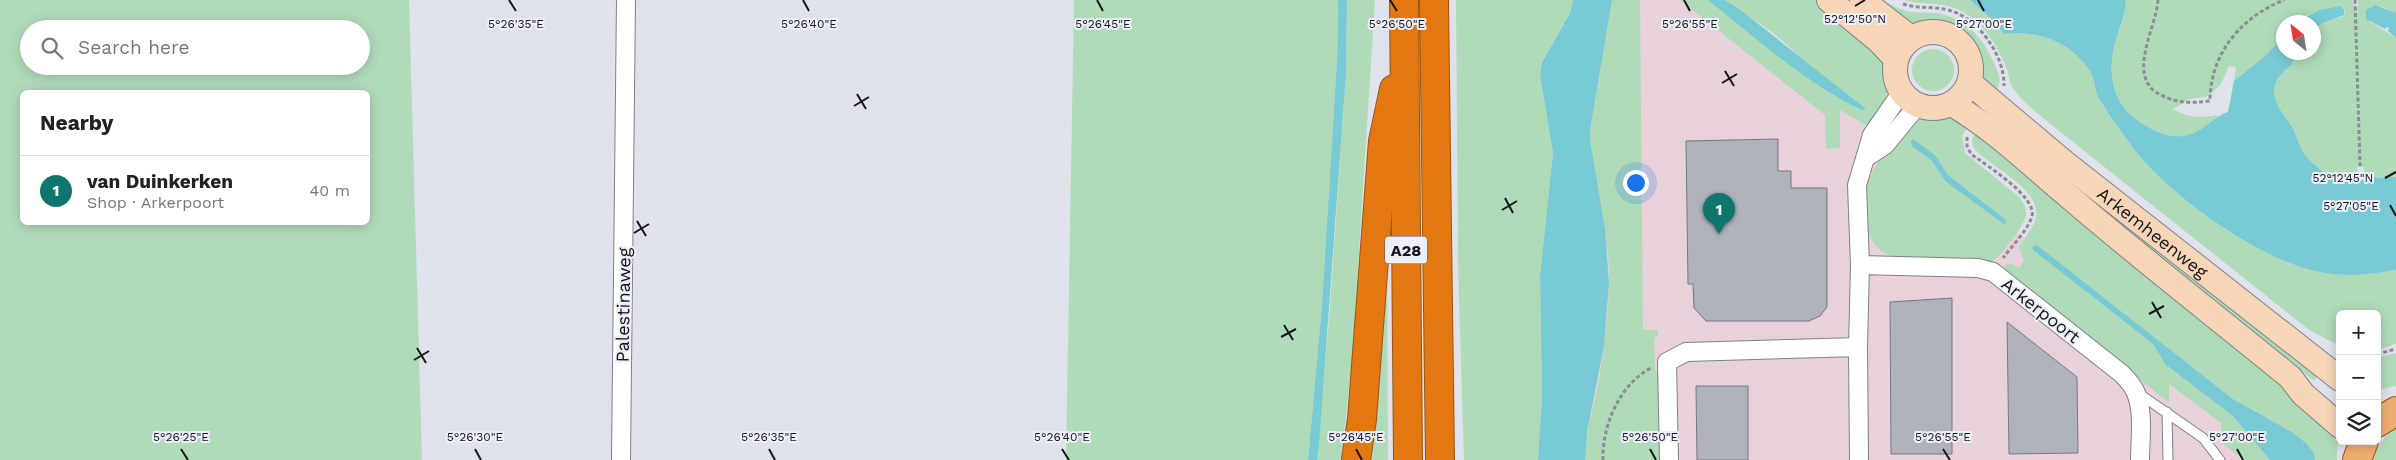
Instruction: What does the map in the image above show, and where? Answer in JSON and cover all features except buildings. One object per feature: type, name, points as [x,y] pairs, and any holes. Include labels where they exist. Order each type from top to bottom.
[{"type":"highway","name":"A28","points":[[1404,0],[1408,460]]},
{"type":"highway","name":"A28","points":[[1434,0],[1440,460]]},
{"type":"highway","name":"A28","points":[[1356,460],[1362,419],[1383,141],[1405,40]]},
{"type":"main road","points":[[1829,0],[1879,41],[1896,59]]},
{"type":"main road","points":[[1862,0],[1911,38]]},
{"type":"main road","points":[[1937,32],[1950,36],[1962,44],[1969,56],[1972,70],[1970,83],[1962,95],[1952,104],[1941,108],[1929,109],[1909,99],[1896,82],[1894,71],[1896,59],[1902,48],[1911,38],[1924,33],[1937,32]]},
{"type":"main road","name":"Arkemheenweg","points":[[1970,83],[1991,103],[2336,376]]},
{"type":"main road","name":"Arkemheenweg","points":[[1952,104],[1991,103]]},
{"type":"main road","name":"Arkemheenweg","points":[[1991,103],[2025,158],[2072,199],[2290,377],[2303,394],[2336,423]]},
{"type":"main road","name":"Arkemheenweg","points":[[2290,377],[2310,384],[2336,405]]},
{"type":"main road","points":[[2381,403],[2396,396]]},
{"type":"main road","points":[[2381,420],[2396,410]]},
{"type":"main road","points":[[2345,460],[2348,445]]},
{"type":"main road","points":[[2357,460],[2363,445]]},
{"type":"street","name":"Palestinaweg","points":[[621,460],[626,0]]},
{"type":"street","points":[[1859,460],[1858,347],[1860,265],[1858,185],[1872,135],[1909,99]]},
{"type":"street","name":"Arkerpoort","points":[[1860,265],[1978,268],[1993,272],[2122,374],[2136,391]]},
{"type":"street","points":[[1669,460],[1667,362],[1686,352],[1858,347]]},
{"type":"street","points":[[2136,391],[2139,406],[2140,460]]},
{"type":"lane","points":[[2136,391],[2203,438],[2220,460]]},
{"type":"lane","points":[[2167,412],[2168,460]]},
{"type":"path","points":[[2158,0],[2146,48],[2145,78],[2150,88],[2156,93],[2188,104],[2210,101],[2212,72],[2226,44],[2258,15],[2284,0]]},
{"type":"path","points":[[2355,0],[2360,166]]},
{"type":"path","points":[[1898,3],[1916,8],[1954,11],[1971,22],[1986,38],[2002,68],[1991,103],[1968,133],[1966,142],[1969,150],[2028,200],[2033,213],[2030,221],[1993,272]]},
{"type":"path","points":[[2381,353],[2396,348]]},
{"type":"path","points":[[1602,460],[1603,442],[1608,423],[1621,397],[1645,371],[1667,362]]},
{"type":"shaded area","points":[[1584,0],[1715,0],[1911,140],[1962,188],[2250,418],[2299,460],[1565,460]]},
{"type":"green space","points":[[0,0],[409,0],[422,460],[0,460]]},
{"type":"green space","points":[[1074,0],[1338,0],[1337,60],[1322,305],[1308,460],[1066,460]]},
{"type":"green space","points":[[1347,0],[1375,0],[1352,361],[1341,460],[1317,460],[1346,73]]},
{"type":"green space","points":[[1456,0],[1573,0],[1570,13],[1542,61],[1540,75],[1553,153],[1540,276],[1542,397],[1538,460],[1464,460],[1458,266]]},
{"type":"green space","points":[[1612,0],[1640,0],[1643,330],[1658,330],[1658,337],[1654,337],[1655,371],[1661,371],[1662,460],[1585,460],[1588,431],[1604,348],[1609,286],[1607,247],[1591,149],[1590,130]]},
{"type":"green space","points":[[1680,0],[1708,0],[1826,90],[1862,110],[1772,32],[1725,0],[1819,0],[1873,43],[1885,64],[1887,91],[1884,105],[1869,127],[1840,110],[1840,148],[1826,149],[1825,115]]},
{"type":"green space","points":[[1870,0],[1885,2],[1906,11],[1944,15],[1962,22],[1977,35],[1993,61],[2000,79],[1996,90],[1992,95],[1983,82],[1978,53],[1966,35],[1957,28],[1942,23],[1906,23]]},
{"type":"green space","points":[[1905,0],[1970,0],[1995,22],[2004,34],[2014,33],[2043,37],[2069,49],[2090,71],[2096,92],[2103,105],[2134,149],[2150,167],[2194,207],[2248,243],[2275,257],[2301,267],[2325,273],[2343,275],[2396,270],[2396,344],[2381,349],[2381,310],[2336,310],[2336,344],[2309,330],[2027,104],[2012,87],[2006,67],[1994,43],[1976,21],[1948,6]]},
{"type":"green space","points":[[2126,0],[2352,0],[2353,5],[2358,6],[2358,0],[2396,0],[2396,13],[2380,6],[2371,6],[2369,21],[2396,38],[2396,177],[2377,178],[2365,176],[2364,167],[2357,167],[2358,174],[2352,180],[2339,179],[2326,173],[2305,155],[2294,130],[2275,99],[2274,89],[2278,78],[2292,65],[2293,60],[2321,60],[2321,24],[2344,16],[2345,12],[2341,6],[2307,15],[2276,15],[2276,44],[2266,55],[2234,81],[2236,67],[2229,66],[2221,84],[2213,92],[2205,97],[2189,99],[2173,109],[2195,117],[2218,115],[2200,131],[2181,136],[2161,133],[2140,122],[2125,109],[2120,101],[2113,82],[2112,62],[2114,45],[2124,14]]},
{"type":"green space","points":[[1933,49],[1948,55],[1954,70],[1948,85],[1933,91],[1918,85],[1912,70],[1918,55]]},
{"type":"green space","points":[[1992,111],[2321,372],[2314,381],[1986,119]]},
{"type":"green space","points":[[1948,117],[1971,122],[1962,136],[1965,153],[2019,197],[2025,208],[2026,215],[2022,226],[1992,262],[1970,258],[1915,260],[1895,257],[1886,254],[1878,248],[1867,230],[1864,209],[1867,188],[1873,171],[1882,157],[1900,134],[1915,121],[1924,118]],"holes":[[[1936,156],[1947,174],[2006,220],[2005,225],[1945,181],[1932,161]]]},
{"type":"green space","points":[[1979,127],[2329,423],[2336,436],[2337,460],[2315,460],[2314,453],[2306,443],[2292,432],[2233,399],[2037,245],[2033,247],[2033,250],[2153,344],[2165,364],[2234,417],[2270,460],[2244,460],[2222,443],[2221,423],[2169,384],[2169,403],[2005,270],[2005,264],[2010,263],[2019,268],[2024,261],[2019,248],[2035,221],[2035,206],[2031,197],[2022,187],[1973,147],[1972,139]]},
{"type":"green space","points":[[1387,240],[1388,460],[1362,460]]},
{"type":"green space","points":[[2396,353],[2396,386],[2381,389],[2381,357]]},
{"type":"green space","points":[[2396,428],[2396,460],[2374,460],[2377,450],[2388,434]]},
{"type":"water","points":[[1338,0],[1347,0],[1346,73],[1319,445],[1317,460],[1308,460],[1322,305],[1337,60]]},
{"type":"water","points":[[1573,0],[1612,0],[1590,130],[1605,229],[1609,283],[1604,346],[1587,432],[1585,460],[1538,460],[1542,397],[1540,276],[1553,153],[1540,75],[1542,62],[1570,13]]},
{"type":"water","points":[[1708,0],[1725,0],[1742,11],[1866,109],[1862,110],[1843,100],[1803,75]]},
{"type":"water","points":[[1970,0],[2126,0],[2124,14],[2114,45],[2112,62],[2113,82],[2116,92],[2125,109],[2132,116],[2155,130],[2171,136],[2190,135],[2228,112],[2234,81],[2276,44],[2276,60],[2293,60],[2292,65],[2278,78],[2274,89],[2275,99],[2294,130],[2305,155],[2320,169],[2339,179],[2352,180],[2356,173],[2358,174],[2358,180],[2364,180],[2364,175],[2377,178],[2396,177],[2396,270],[2343,275],[2301,267],[2275,257],[2220,226],[2170,187],[2134,149],[2103,105],[2096,92],[2091,74],[2077,56],[2061,44],[2043,37],[2014,33],[2004,34],[1995,22]]},
{"type":"water","points":[[2375,5],[2396,13],[2396,38],[2388,31],[2389,28],[2386,27],[2385,29],[2366,19],[2366,10]]},
{"type":"water","points":[[2341,6],[2344,10],[2344,15],[2321,24],[2321,15],[2310,15],[2319,10]]},
{"type":"water","points":[[1913,139],[1936,156],[1947,174],[2006,220],[2005,225],[1945,181],[1932,161],[1912,146],[1911,141]]},
{"type":"water","points":[[2037,245],[2233,399],[2292,432],[2306,443],[2314,453],[2315,460],[2270,460],[2234,417],[2165,364],[2153,344],[2033,250],[2033,246]]},
{"type":"place","name":"van Duinkerken","points":[[1719,234]]}]
